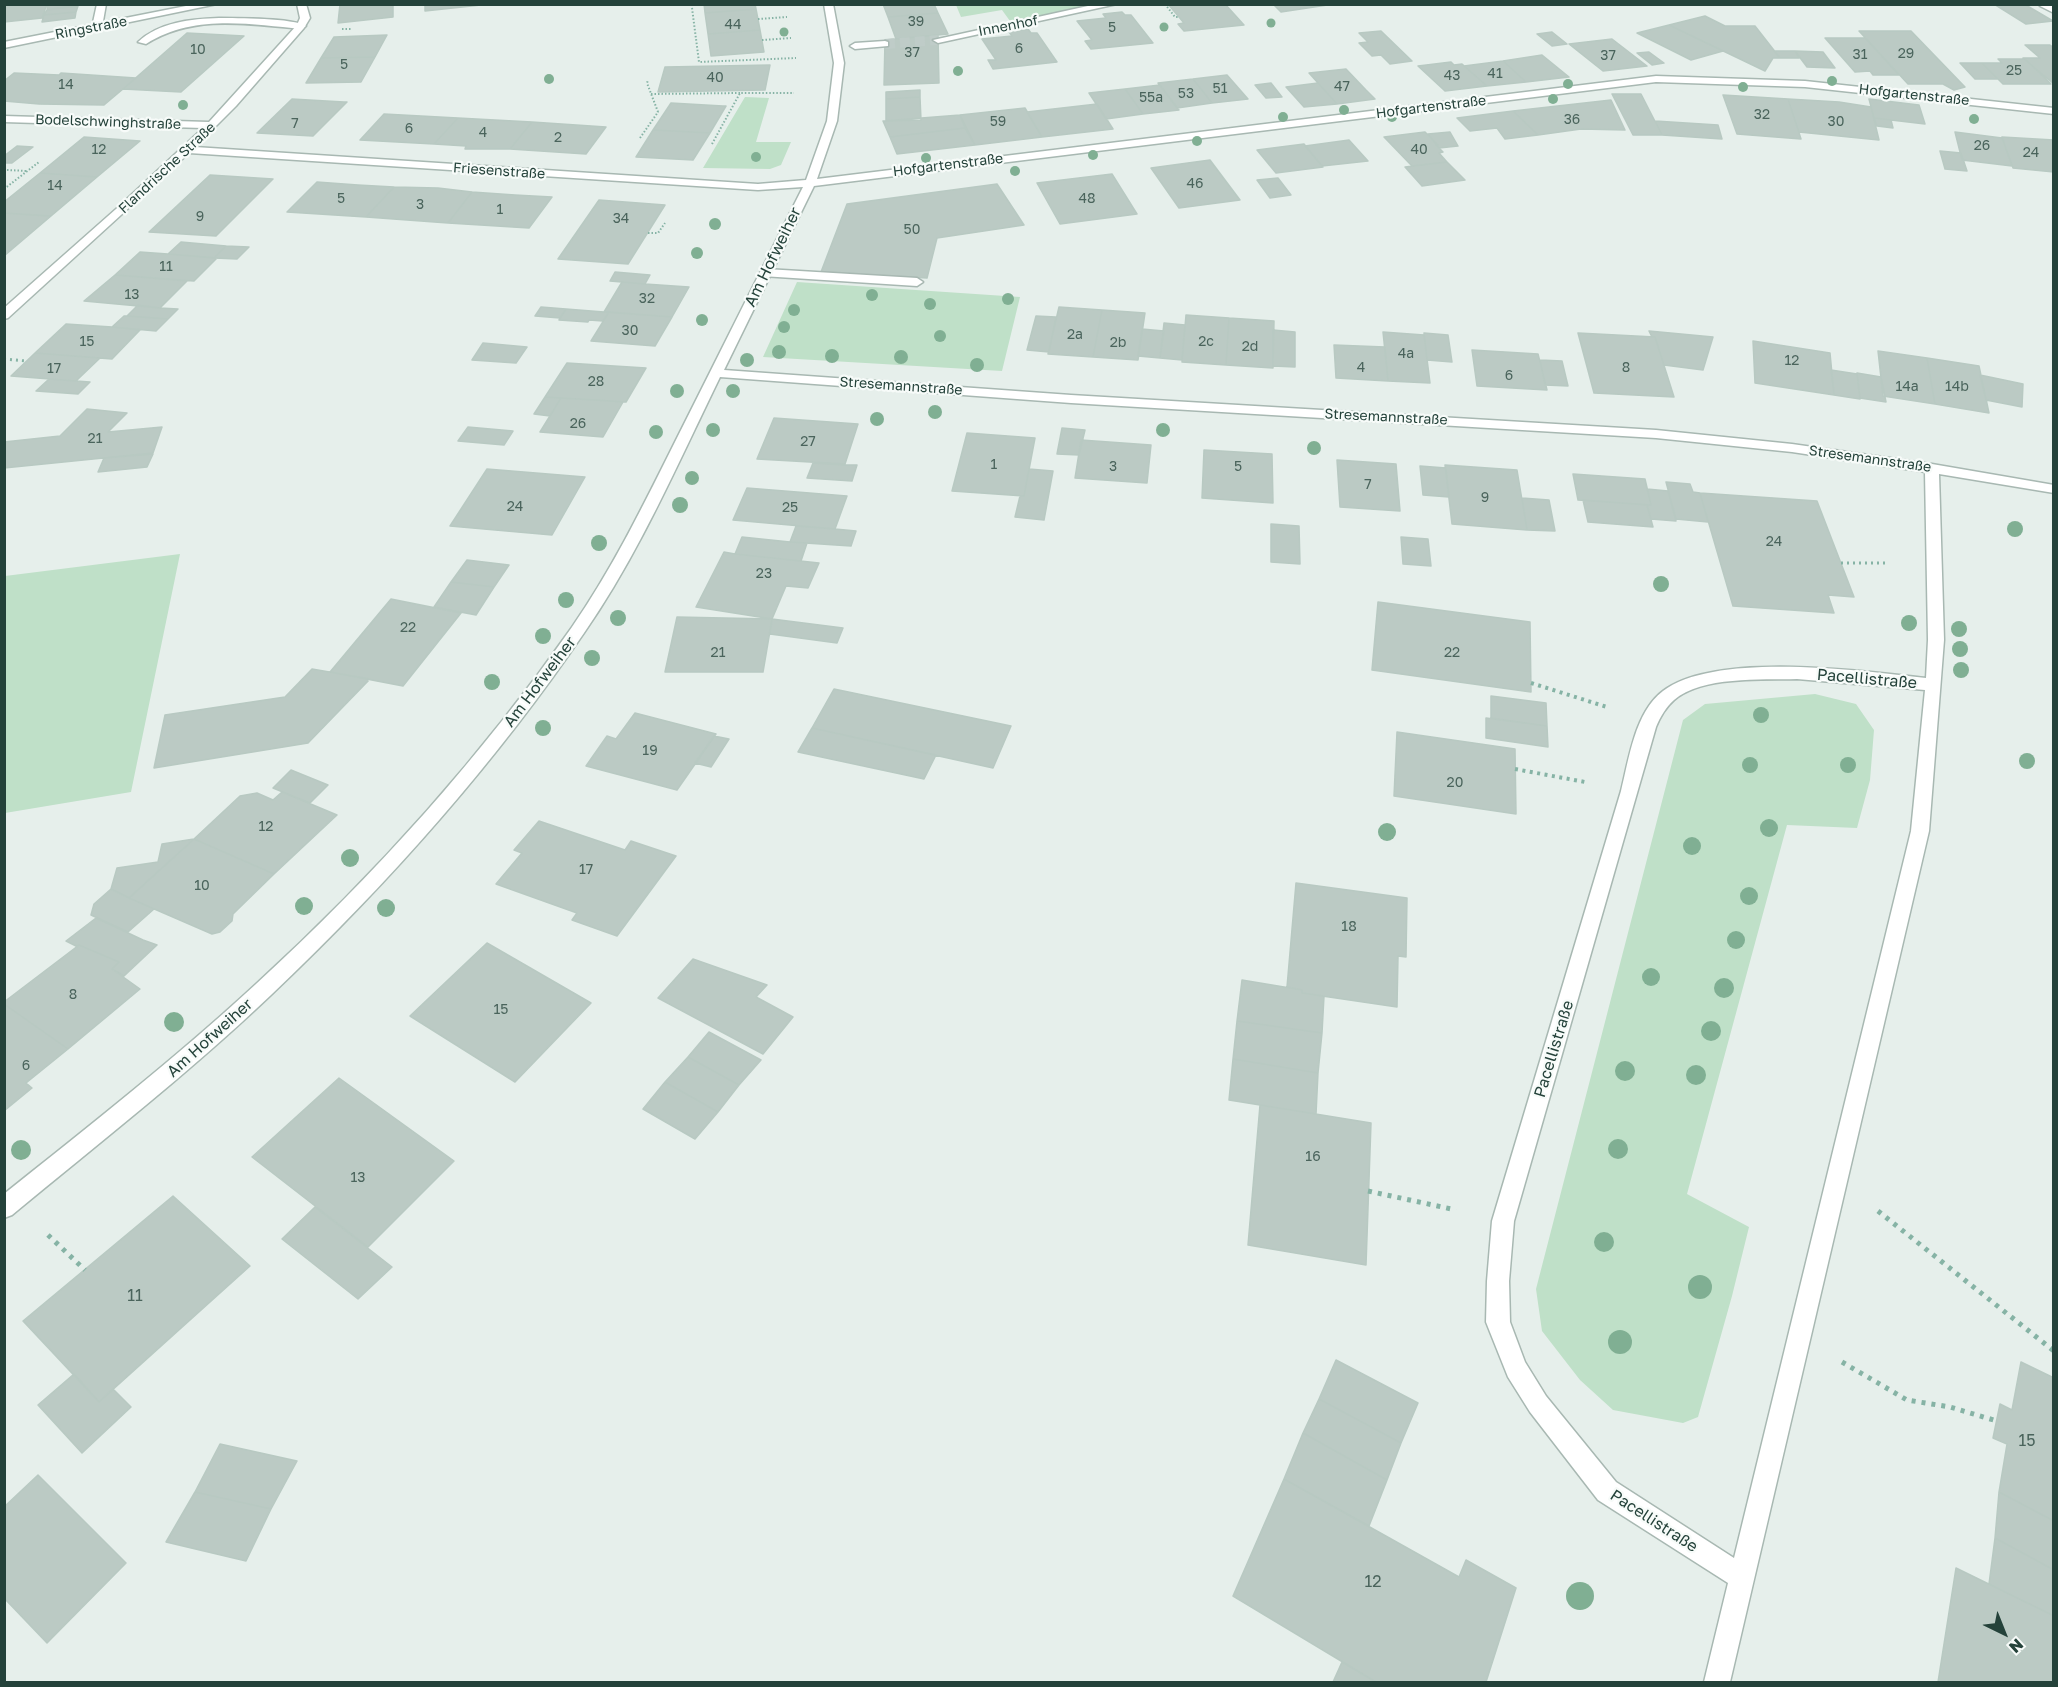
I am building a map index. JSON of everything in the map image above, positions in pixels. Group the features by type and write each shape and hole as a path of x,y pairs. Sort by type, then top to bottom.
{"street":[{"path":"97,27 102,4"},
{"name":"Ringstraße","path":"4,45 213,4"},
{"path":"142,42 152,34 163,30 202,22 234,21 302,26 305,18 301,4"},
{"name":"Am Hofweiher","path":"4,1209 160,1082 262,991 338,918 408,844 512,722 580,628 637,532 810,183 832,121 839,63 828,4"},
{"name":"Innenhof","path":"938,40 1113,4"},
{"path":"2043,4 2054,10"},
{"name":"Flandrische Straße","path":"4,315 189,150 269,66 302,26"},
{"path":"855,46 885,44"},
{"name":"Hofgartenstraße","path":"810,183 1656,79 1720,78 1783,82 2054,111"},
{"name":"Bodelschwinghstraße","path":"4,119 212,125"},
{"name":"Friesenstraße","path":"189,150 689,184 758,187 810,183"},
{"path":"766,273 917,282"},
{"name":"Stresemannstraße","path":"715,373 1071,399 1656,434 1792,448 1932,468 2054,489"},
{"name":"Pacellistraße","path":"1717,1683 1920,831 1936,640 1932,468"},
{"name":"Pacellistraße","path":"1741,1577 1607,1491 1538,1404 1516,1369 1498,1322 1498,1281 1503,1221 1630,791 1645,733 1670,695 1691,683 1720,677 1777,674 1852,676 1934,685"}],"path":[{"path":"1165,4 1175,17 1179,17"},
{"path":"692,8 699,62 800,58"},
{"path":"758,19 787,17"},
{"path":"762,40 791,38"},
{"path":"640,139 658,112 648,80"},
{"path":"711,146 740,93"},
{"path":"651,94 798,93"},
{"path":"718,119 726,119"},
{"path":"8,170 27,171"},
{"path":"648,232 658,234"},
{"path":"4,359 26,361"},
{"path":"1531,683 1651,721"},
{"path":"1515,769 1630,791"},
{"path":"1836,1178 2054,1351"},
{"path":"1368,1191 1402,1198"},
{"path":"1799,1338 1907,1400 1950,1407 1997,1421"}],"green space":[{"path":"956,5 1098,5 1010,21 1002,10 961,17"},
{"path":"745,97 769,98 756,142 791,142 781,165 770,169 703,168"},
{"path":"797,282 1020,297 1002,371 763,357"},
{"path":"180,554 131,792 5,813 5,576"},
{"path":"1815,694 1856,704 1874,730 1870,780 1857,828 1787,825 1687,1194 1749,1227 1698,1417 1683,1423 1613,1410 1580,1380 1542,1331 1536,1289 1683,720 1705,704"}],"building":[{"path":"4,4 47,4 42,18 4,22"},
{"path":"48,4 79,4 47,10"},
{"path":"340,4 393,4 393,17 338,23"},
{"path":"425,4 481,4 481,5 425,11"},
{"path":"704,4 755,4 756,9 705,13"},
{"path":"883,4 934,4 938,13 888,17"},
{"path":"1168,4 1225,4 1244,25 1184,31 1178,24 1184,23"},
{"path":"1273,4 1334,4 1281,12"},
{"path":"1994,4 2024,4 2053,21 2026,24"},
{"path":"78,6 76,12 44,15 47,10"},
{"path":"756,9 760,30 708,34 705,13"},
{"path":"76,12 75,18 42,22 44,15"},
{"path":"1122,12 1125,15 1131,15 1153,43 1091,49 1085,41 1092,40 1077,21 1106,18 1103,14"},
{"path":"938,13 948,34 896,39 888,17"},
{"path":"1705,16 1725,26 1755,26 1780,58 1773,58 1765,71 1669,25"},
{"path":"1669,25 1723,51 1691,60 1637,33"},
{"path":"1028,29 1031,33 1037,33 1057,62 993,69 988,60 996,60 982,39 1012,36 1009,32"},
{"path":"760,30 764,52 711,56 708,34"},
{"path":"1381,31 1412,61 1390,64 1381,55 1372,56 1359,43 1368,42 1359,33"},
{"path":"1859,31 1911,31 1965,87 1954,90 1943,84 1908,84"},
{"path":"1552,32 1567,44 1552,46 1537,34"},
{"path":"187,33 244,36 181,92 123,89"},
{"path":"387,35 375,57 321,58 334,37"},
{"path":"938,35 939,83 884,85 885,40"},
{"path":"1825,38 1865,38 1899,75 1873,75 1870,71 1855,72"},
{"path":"1612,39 1647,66 1603,71 1569,44"},
{"path":"2025,45 2050,45 2054,48 2054,84 2023,58 2040,58"},
{"path":"1774,51 1795,51 1799,58 1780,58"},
{"path":"1795,51 1823,52 1835,68 1807,67"},
{"path":"1649,52 1664,63 1652,65 1637,53"},
{"path":"1542,55 1569,77 1526,82 1503,61"},
{"path":"375,57 361,82 306,83 321,58"},
{"path":"1998,59 2025,59 2051,84 2003,84 1982,63 2002,63"},
{"path":"1503,61 1526,82 1487,86 1464,66"},
{"path":"1451,62 1454,65 1462,64 1487,86 1445,91 1418,66"},
{"path":"1960,63 1982,63 1998,79 1975,79"},
{"path":"770,65 765,90 658,92 665,67"},
{"path":"1346,69 1375,99 1337,104 1309,73"},
{"path":"14,73 59,75 61,73 136,78 104,105 39,104 4,101 4,81"},
{"path":"1227,75 1248,99 1212,103 1193,79"},
{"path":"1193,79 1212,103 1177,108 1158,83"},
{"path":"1271,83 1282,97 1266,98 1255,85"},
{"path":"1318,83 1337,104 1304,107 1286,87"},
{"path":"1160,85 1179,110 1143,114 1125,89"},
{"path":"1125,89 1143,114 1106,119 1089,93"},
{"path":"920,90 920,97 886,99 886,92"},
{"path":"1612,94 1641,94 1662,135 1633,135"},
{"path":"1723,95 1788,99 1801,139 1737,134"},
{"path":"920,97 921,120 886,121 886,99"},
{"path":"292,99 347,102 313,136 257,133"},
{"path":"1788,99 1839,102 1871,107 1879,140 1799,132"},
{"path":"1869,99 1919,105 1925,124 1874,118"},
{"path":"1611,100 1625,130 1581,129 1538,135 1513,111"},
{"path":"671,103 726,106 710,133 653,130"},
{"path":"1097,104 1113,129 1042,137 1027,112"},
{"path":"1025,108 1042,137 975,145 960,115"},
{"path":"1513,111 1538,135 1505,139 1497,128 1470,131 1457,118"},
{"path":"384,114 458,118 434,144 360,140"},
{"path":"960,115 965,128 890,137 883,121"},
{"path":"458,118 532,122 510,149 465,149 466,146 434,144"},
{"path":"1874,118 1891,120 1893,128 1877,126"},
{"path":"1655,121 1718,125 1722,139 1662,135"},
{"path":"532,122 606,127 586,154 510,149"},
{"path":"965,128 975,145 897,154 890,137"},
{"path":"653,130 710,133 693,160 636,157"},
{"path":"1425,132 1438,145 1436,145 1443,152 1439,153 1447,162 1412,166 1384,137"},
{"path":"1450,132 1458,146 1439,148 1428,134"},
{"path":"1955,132 2002,138 2012,166 1962,160"},
{"path":"84,137 140,141 97,177 40,173"},
{"path":"2002,137 2054,140 2054,172 2013,168"},
{"path":"1349,140 1368,161 1322,166 1305,146"},
{"path":"1304,144 1323,167 1276,173 1257,150"},
{"path":"17,146 33,147 12,163 4,163 4,156"},
{"path":"1940,151 1961,153 1967,171 1945,169"},
{"path":"1210,160 1240,200 1179,208 1151,168"},
{"path":"1447,162 1465,180 1422,186 1405,167"},
{"path":"40,173 97,177 51,216 4,213 4,202"},
{"path":"1112,174 1137,214 1060,224 1037,183"},
{"path":"210,175 273,179 216,236 149,232"},
{"path":"1278,178 1291,195 1270,198 1257,180"},
{"path":"317,182 394,187 366,217 287,212"},
{"path":"997,184 1024,225 937,238 927,278 821,272 847,204"},
{"path":"394,187 438,188 472,192 448,223 366,217"},
{"path":"472,192 552,197 529,228 448,223"},
{"path":"599,200 665,205 628,264 558,259"},
{"path":"4,213 48,216 51,216 4,256"},
{"path":"181,242 226,246 214,258 168,254"},
{"path":"226,246 249,247 237,259 214,258"},
{"path":"140,252 217,258 194,281 115,275"},
{"path":"615,272 650,275 645,284 610,281"},
{"path":"115,275 187,281 160,308 84,301"},
{"path":"622,282 689,287 672,317 604,312"},
{"path":"138,305 178,309 168,319 127,316"},
{"path":"541,307 566,309 560,318 535,316"},
{"path":"1059,307 1102,310 1093,357 1048,354"},
{"path":"566,309 609,312 603,321 559,320"},
{"path":"1102,310 1145,313 1138,360 1093,357"},
{"path":"609,312 672,317 655,346 591,341"},
{"path":"1186,315 1229,318 1226,365 1182,362"},
{"path":"124,316 168,319 156,331 112,327"},
{"path":"1036,316 1056,317 1049,352 1027,350"},
{"path":"1229,318 1274,321 1273,368 1226,365"},
{"path":"1164,323 1185,325 1182,360 1160,358"},
{"path":"66,324 140,330 112,359 35,353"},
{"path":"1142,329 1164,331 1160,358 1138,356"},
{"path":"1273,330 1295,332 1295,367 1273,366"},
{"path":"1649,331 1713,337 1703,370 1664,365 1655,337 1652,337"},
{"path":"1383,332 1424,335 1430,383 1388,381"},
{"path":"1424,333 1448,335 1452,362 1427,360"},
{"path":"1578,333 1655,337 1674,397 1594,393"},
{"path":"1753,341 1830,353 1834,395 1755,383"},
{"path":"483,343 527,347 516,363 472,360"},
{"path":"1334,345 1385,347 1388,381 1336,378"},
{"path":"1472,350 1538,354 1547,390 1477,386"},
{"path":"1878,351 1927,358 1935,404 1883,396"},
{"path":"35,353 100,358 76,381 11,376"},
{"path":"1927,358 1979,366 1989,413 1935,404"},
{"path":"1540,360 1562,361 1568,386 1545,385"},
{"path":"567,363 646,368 626,402 545,397"},
{"path":"1831,370 1857,374 1860,399 1834,395"},
{"path":"1857,373 1881,377 1886,402 1860,398"},
{"path":"1980,375 2023,384 2022,407 1986,400"},
{"path":"49,379 90,382 78,394 36,391"},
{"path":"545,397 561,398 550,416 534,414"},
{"path":"561,398 623,402 603,437 540,432"},
{"path":"87,409 127,413 108,432 162,427 153,453 4,468 4,442 60,436"},
{"path":"774,418 858,424 845,464 757,459"},
{"path":"468,427 513,431 504,445 458,441"},
{"path":"1062,428 1085,430 1079,455 1057,454"},
{"path":"967,433 1035,438 1024,496 952,491"},
{"path":"1081,440 1151,445 1147,483 1075,478"},
{"path":"1204,450 1272,454 1273,503 1202,498"},
{"path":"153,454 147,467 98,472 104,458"},
{"path":"1337,460 1396,464 1400,511 1340,507"},
{"path":"813,463 857,465 852,481 807,478"},
{"path":"1445,465 1517,470 1527,530 1452,524"},
{"path":"1420,466 1446,468 1449,497 1423,495"},
{"path":"487,469 585,477 552,535 450,526"},
{"path":"1029,469 1053,471 1044,520 1015,517 1020,496 1024,496"},
{"path":"1573,474 1645,479 1651,505 1578,500"},
{"path":"1666,482 1690,484 1693,492 1700,493 1708,522 1676,519"},
{"path":"747,488 847,496 835,529 733,520"},
{"path":"1647,489 1668,491 1676,521 1651,519 1647,505 1651,505"},
{"path":"1700,493 1817,501 1854,597 1828,595 1834,613 1733,606"},
{"path":"1522,498 1549,500 1555,531 1527,530"},
{"path":"1583,500 1647,505 1653,527 1588,522"},
{"path":"1271,524 1299,526 1300,564 1271,562"},
{"path":"796,526 856,531 851,546 790,542"},
{"path":"742,537 807,543 801,561 735,554"},
{"path":"1401,537 1428,539 1431,566 1403,564"},
{"path":"724,552 819,563 808,588 786,586 772,619 696,607"},
{"path":"467,560 509,565 494,587 451,582"},
{"path":"451,582 494,587 476,615 434,607"},
{"path":"391,599 461,613 403,686 330,672"},
{"path":"1378,602 1530,622 1531,692 1372,670"},
{"path":"677,617 772,619 763,672 665,672"},
{"path":"772,619 843,628 837,643 770,634"},
{"path":"312,669 370,679 308,743 154,768 165,715 285,697"},
{"path":"834,689 1011,726 993,768 812,728"},
{"path":"1491,696 1546,703 1547,726 1491,718"},
{"path":"635,713 716,734 677,790 586,766 607,736 616,739"},
{"path":"1486,718 1547,726 1548,747 1486,738"},
{"path":"812,728 936,755 924,779 798,752"},
{"path":"1397,732 1515,749 1516,814 1394,796"},
{"path":"714,736 729,739 711,767 695,763"},
{"path":"291,770 328,785 310,803 273,788"},
{"path":"282,792 337,815 274,874 194,839 240,796 257,793 273,800"},
{"path":"539,821 625,850 631,841 676,856 617,936 572,920 577,913 496,884 522,853 514,850"},
{"path":"194,839 274,874 233,914 232,921 220,932 212,934 129,898"},
{"path":"194,839 129,898 111,889 117,868 158,862 162,844"},
{"path":"1296,883 1407,898 1406,957 1398,956 1397,1007 1302,993 1302,990 1287,987"},
{"path":"111,889 154,909 128,932 91,915 94,904"},
{"path":"96,918 157,945 124,976 112,969 119,962 66,941"},
{"path":"487,943 591,1003 515,1082 410,1016"},
{"path":"79,945 119,962 112,969 140,989 68,1049 4,1002"},
{"path":"693,959 767,985 756,997 793,1017 763,1054 658,998"},
{"path":"1242,980 1324,996 1322,1033 1237,1021"},
{"path":"4,1004 68,1049 26,1083 32,1088 4,1111"},
{"path":"1237,1021 1322,1033 1318,1073 1233,1059"},
{"path":"709,1032 761,1060 739,1085 688,1057"},
{"path":"688,1057 739,1085 718,1112 665,1082"},
{"path":"1233,1059 1318,1073 1316,1114 1229,1100"},
{"path":"339,1078 454,1161 368,1247 252,1157"},
{"path":"665,1082 718,1112 695,1139 643,1109"},
{"path":"1260,1105 1371,1123 1366,1265 1248,1245"},
{"path":"173,1196 250,1266 99,1402 23,1321"},
{"path":"315,1207 392,1267 358,1299 282,1239"},
{"path":"1336,1360 1418,1403 1401,1443 1319,1399"},
{"path":"2021,1362 2054,1378 2054,1521 1999,1492 2007,1444 1993,1438 2000,1404 2012,1410"},
{"path":"74,1374 99,1402 113,1389 131,1407 82,1453 38,1405"},
{"path":"1319,1399 1401,1443 1387,1480 1303,1433"},
{"path":"1303,1433 1387,1480 1369,1526 1284,1479"},
{"path":"220,1444 297,1461 271,1509 195,1492"},
{"path":"38,1475 126,1563 47,1643 4,1598 4,1507"},
{"path":"1284,1479 1459,1577 1466,1560 1516,1588 1486,1682 1376,1682 1233,1596"},
{"path":"195,1492 271,1509 246,1561 166,1542"},
{"path":"1999,1492 2054,1521 2054,1570 1995,1538"},
{"path":"1995,1538 2054,1570 2054,1616 1989,1584"},
{"path":"1956,1568 2054,1616 2054,1682 1938,1682"},
{"path":"1342,1662 1376,1682 1333,1682"}],"tunnel":[{"path":"885,44 938,40"}]}
